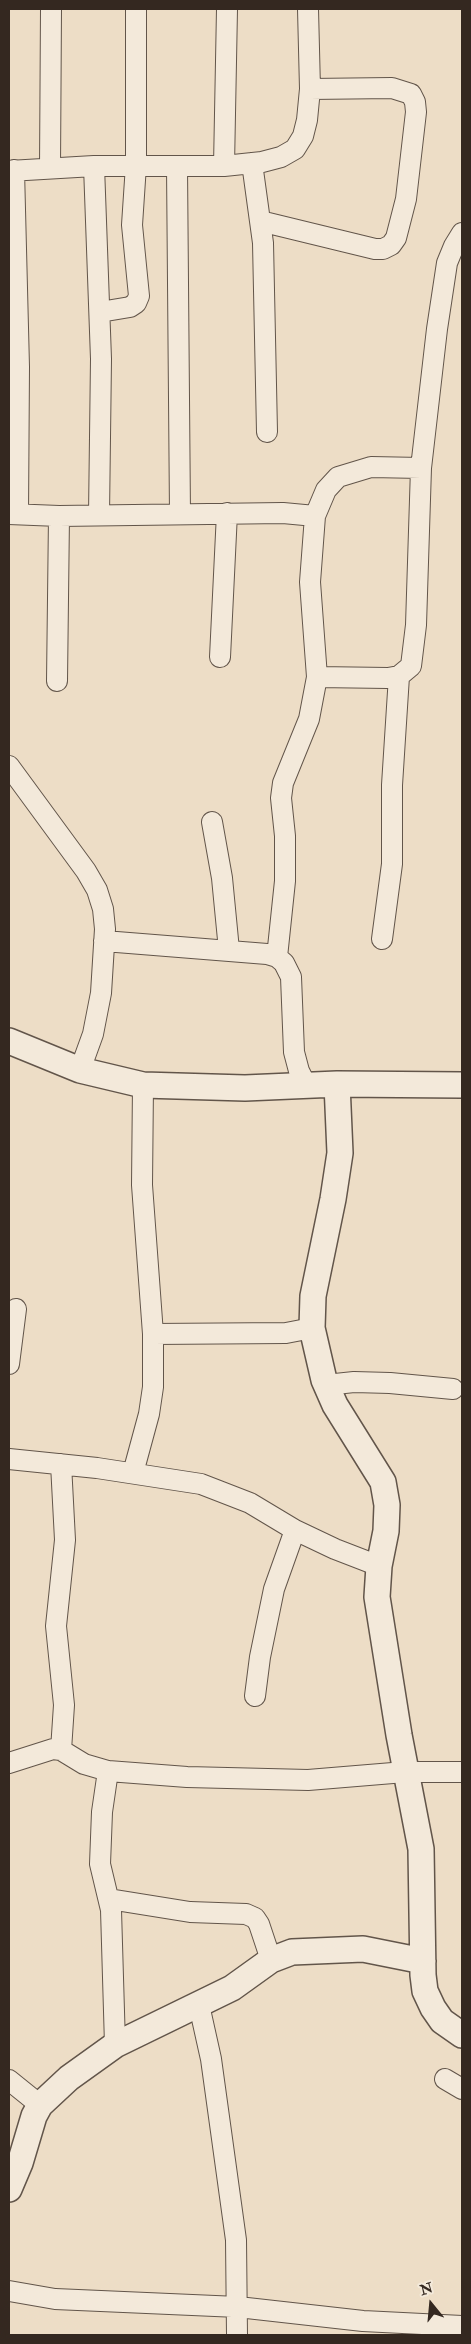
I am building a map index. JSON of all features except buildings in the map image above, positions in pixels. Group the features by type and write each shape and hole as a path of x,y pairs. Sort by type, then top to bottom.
{"street":[{"path":"50,167 51,9"},
{"path":"100,312 130,307 136,303 139,296 132,225 136,166 136,9"},
{"path":"224,166 227,9"},
{"path":"308,9 310,89 307,120 303,136 295,149 281,156 252,163 224,166 50,167 11,171 19,367 13,514 59,516 283,513 315,516"},
{"path":"260,221 375,249 383,249 391,245 396,238 406,200 414,130 416,107 411,94 392,88 310,89"},
{"path":"252,163 260,221 265,289 267,432"},
{"path":"94,166 100,312 99,515"},
{"path":"177,167 180,514"},
{"path":"317,677 399,676 411,666 414,657 421,468 442,286 447,263 462,233"},
{"path":"277,957 285,881 283,782 308,719 317,677 310,597 315,516 326,490 338,477 371,467 421,468"},
{"path":"220,657 227,514"},
{"path":"57,680 59,516"},
{"path":"382,939 392,864 392,785 399,676"},
{"path":"9,766 86,871 97,890 103,909 105,930 103,970 97,1015 93,1034 80,1070"},
{"path":"212,822 222,878 228,950"},
{"path":"104,941 228,950 267,954 277,957 284,963 290,977 294,1052 299,1071 307,1087"},
{"path":"9,1041 80,1070 143,1085 245,1088 307,1087 337,1084 462,1085"},
{"path":"337,1084 340,1153 333,1199 313,1296 312,1328 326,1385 335,1405 383,1482 387,1505 386,1531 377,1597 405,1772 421,1849 425,1991 442,2021 462,2035"},
{"path":"133,1473 153,1388 153,1334 142,1185 143,1085"},
{"path":"9,1364 16,1309"},
{"path":"153,1334 286,1333 312,1328"},
{"path":"326,1385 354,1382 390,1383 453,1389"},
{"path":"9,1459 187,1481 223,1491 250,1503 295,1530 335,1549 380,1566"},
{"path":"61,1464 65,1540 56,1626 64,1705 62,1750"},
{"path":"255,1696 260,1657 274,1590 295,1530"},
{"path":"9,1763 43,1751 62,1750 84,1764 108,1771 279,1780 334,1779 405,1772 462,1772"},
{"path":"108,1771 102,1812 100,1864 112,1917 115,2045"},
{"path":"109,1899 190,1912 246,1914 255,1918 260,1924 271,1960"},
{"path":"9,2188 20,2163 34,2116 40,2105 69,2078 115,2045 232,1988 271,1960 292,1952 356,1949 383,1952 423,1961"},
{"path":"198,2004 211,2059 236,2240 237,2335"},
{"path":"9,2080 40,2105"},
{"path":"9,2291 55,2299 80,2301 238,2307 363,2320 462,2326"}]}
